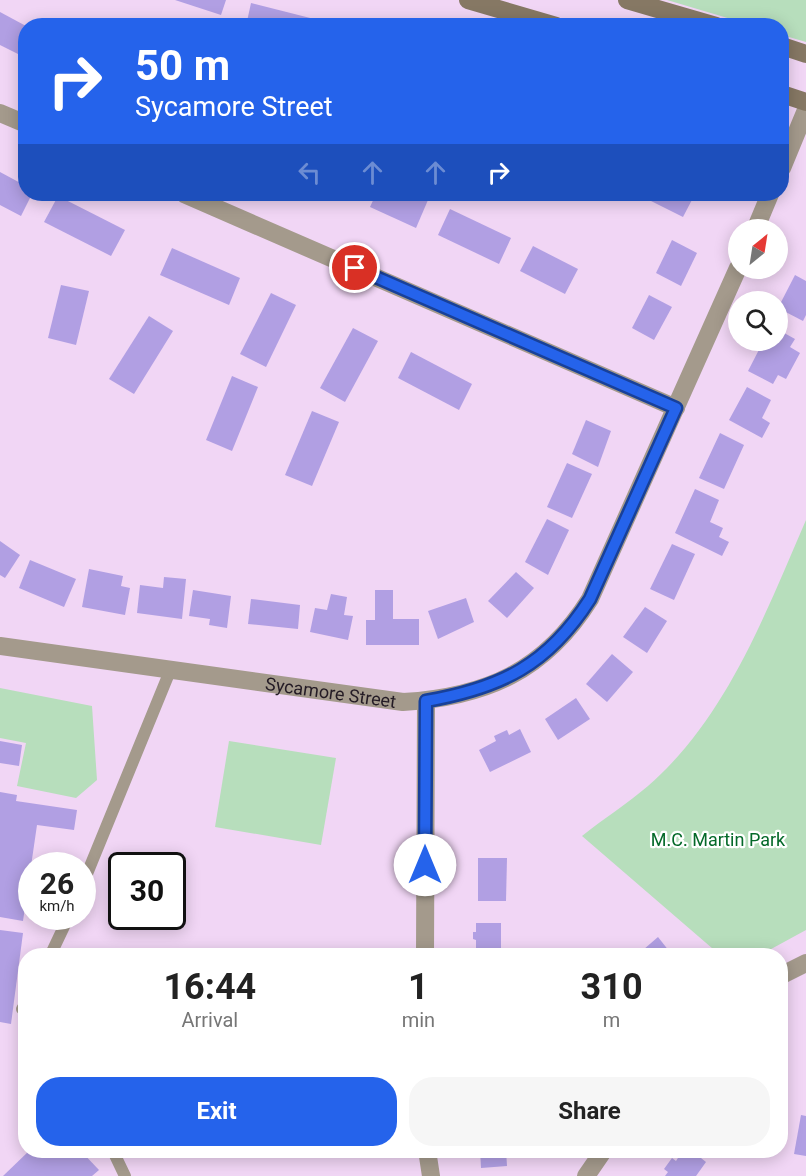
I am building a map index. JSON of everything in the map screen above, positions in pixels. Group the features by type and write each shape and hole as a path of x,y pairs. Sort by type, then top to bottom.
{"main road":[{"path":"468,0 529,18"},
{"path":"627,0 689,18"},
{"path":"789,48 806,54"},
{"path":"789,96 806,102"}],"street":[{"path":"789,151 806,110"},
{"path":"0,113 18,121"},
{"path":"200,201 676,408"},
{"path":"760,219 767,201"},
{"name":"Sycamore Street","path":"0,646 403,702 426,701 469,692 522,670 549,651 572,627 590,599 733,279"},
{"path":"425,948 426,701"},
{"path":"788,972 806,963"},
{"path":"429,1158 431,1176"},
{"path":"585,1176 598,1158"}],"lane":[{"path":"96,852 170,670"},
{"path":"54,948 62,930"},
{"path":"116,1158 125,1176"}],"green space":[{"path":"667,0 806,0 806,42 789,37 789,18 727,18"},
{"name":"M.C. Martin Park","path":"806,520 806,930 773,948 712,948 582,836 648,786 676,759 700,729 741,662"},
{"path":"0,688 92,706 97,780 76,798 17,786 26,743 0,738"},
{"path":"229,741 336,758 321,845 215,827"}],"building":[{"path":"175,0 226,0 221,15"},
{"path":"251,3 310,18 248,18"},
{"path":"0,12 18,22 18,54 0,45"},
{"path":"0,172 18,182 18,201 28,201 21,216 0,205"},
{"path":"55,201 68,201 125,230 111,256 44,222"},
{"path":"373,201 428,201 416,228 370,207"},
{"path":"651,201 691,201 683,217"},
{"path":"450,209 511,238 499,264 438,235"},
{"path":"672,240 697,253 681,286 656,273"},
{"path":"533,246 578,269 565,294 520,271"},
{"path":"172,248 240,278 229,305 160,275"},
{"path":"795,275 806,281 806,315 803,321 788,313 787,291"},
{"path":"61,285 89,291 76,345 48,338"},
{"path":"271,293 296,305 266,367 240,354"},
{"path":"649,295 672,307 654,340 632,328"},
{"path":"149,316 173,331 134,394 109,379"},
{"path":"353,328 378,341 345,402 320,388"},
{"path":"788,335 795,339 790,347 800,353 786,379 778,375 773,384 748,371 758,351 788,351"},
{"path":"411,352 472,384 459,410 398,378"},
{"path":"232,376 258,387 232,451 206,440"},
{"path":"747,387 771,400 762,418 770,423 762,438 729,420"},
{"path":"312,411 339,422 312,486 285,475"},
{"path":"586,420 611,431 598,467 572,454"},
{"path":"720,433 744,445 724,489 699,478"},
{"path":"567,463 592,474 572,518 547,507"},
{"path":"695,489 719,500 710,522 723,528 719,537 729,542 722,556 675,533"},
{"path":"547,519 569,530 548,575 525,562"},
{"path":"0,541 20,555 5,578 0,575"},
{"path":"672,544 695,554 674,600 650,589"},
{"path":"30,560 76,579 64,607 19,588"},
{"path":"89,569 123,576 121,586 130,588 125,615 82,607"},
{"path":"516,572 534,588 507,618 488,601"},
{"path":"164,577 186,579 182,619 137,613 140,585 163,588"},
{"path":"193,590 231,596 227,628 209,625 210,619 189,616"},
{"path":"375,590 393,590 393,619 419,619 419,645 366,645 366,620 375,620"},
{"path":"331,594 347,597 344,615 353,616 348,640 310,632 315,608 327,610"},
{"path":"466,598 474,622 438,639 428,611"},
{"path":"251,599 300,605 298,629 248,624"},
{"path":"645,607 667,621 647,653 623,637"},
{"path":"612,654 633,672 607,702 586,684"},
{"path":"576,698 590,719 558,740 545,719"},
{"path":"520,729 531,752 490,772 479,750 496,741 494,736 507,730 509,735"},
{"path":"0,741 22,745 19,766 0,763"},
{"path":"0,792 17,795 16,801 77,810 74,830 37,825 33,852 18,852 18,920 0,917"},
{"path":"478,858 507,858 506,901 478,901"},
{"path":"476,923 501,923 501,948 476,948 473,932 476,932"},
{"path":"0,930 23,933 21,948 18,948 18,971 11,1024 0,1022"},
{"path":"658,937 667,948 645,948"},
{"path":"801,1115 806,1116 806,1156 794,1154"},
{"path":"22,1158 88,1158 99,1170 92,1176 3,1176"},
{"path":"480,1158 506,1158 507,1166 481,1168"},
{"path":"672,1158 676,1161 678,1158 701,1158 706,1162 696,1176 665,1176 668,1172 664,1169"}],"route":[{"path":"355,268 676,408 590,599 572,627 549,651 522,670 491,685 458,695 426,701 425,865"}]}
